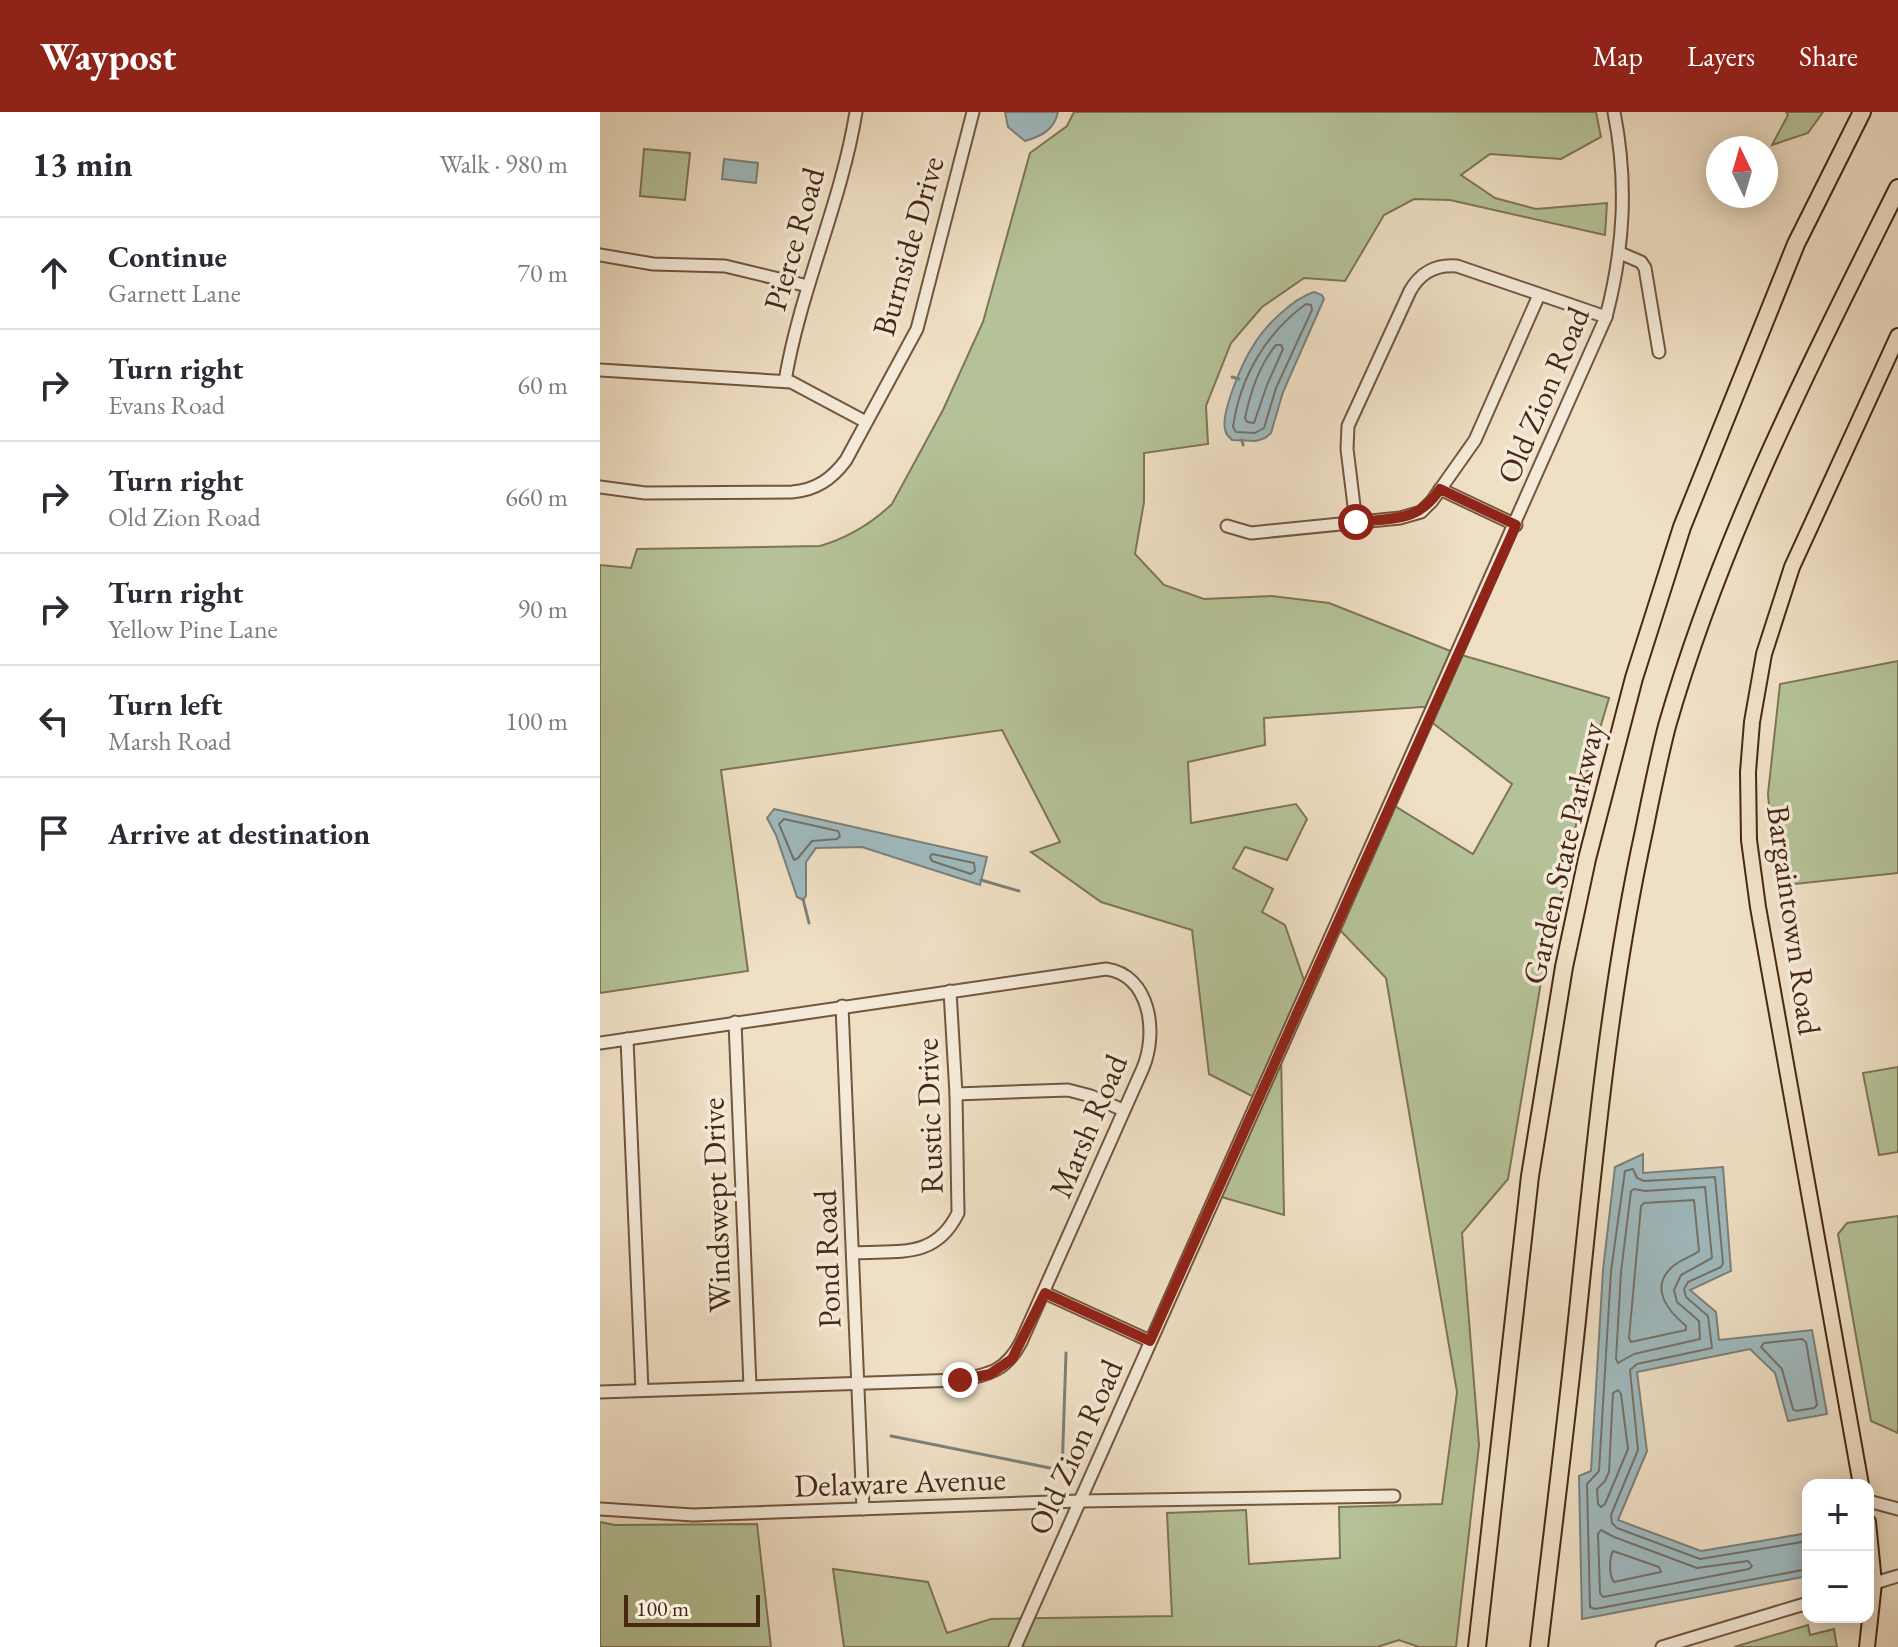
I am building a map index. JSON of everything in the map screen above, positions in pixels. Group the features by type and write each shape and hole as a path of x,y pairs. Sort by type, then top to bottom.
{"highway":[{"name":"Garden State Parkway","path":"1477,1647 1530,1176 1547,1062 1584,875 1623,718 1665,578 1728,410 1796,244 1862,112"},
{"path":"1539,1647 1615,987 1630,895 1666,731 1706,602 1737,524 1809,366 1898,188"}],"main road":[{"name":"Bargaintown Road","path":"1860,1479 1755,889 1748,823 1748,772 1760,677 1784,588 1898,336"},
{"path":"1867,1647 1869,1623"}],"street":[{"name":"Pierce Road","path":"785,381 795,329 856,112"},
{"name":"Burnside Drive","path":"600,487 645,493 806,490 822,484 837,471 917,329 973,112"},
{"name":"Old Zion Road","path":"1015,1647 1606,317 1620,253 1624,184 1614,112"},
{"path":"1620,253 1641,262 1645,268 1659,352"},
{"path":"600,255 653,264 725,266 808,286"},
{"path":"1356,522 1347,449 1348,426 1417,280 1435,268 1453,265 1606,317"},
{"path":"1227,526 1251,533 1416,514 1429,504 1481,430 1539,295"},
{"path":"600,370 785,381 866,422"},
{"path":"1440,489 1516,525"},
{"name":"Marsh Road","path":"600,1043 1094,969 1117,971 1128,976 1142,992 1150,1042 1147,1058 1045,1293 1012,1359 990,1374 960,1380 600,1392"},
{"name":"Rustic Drive","path":"853,1253 928,1246 950,1229 958,1213 950,991"},
{"name":"Pond Road","path":"842,1006 863,1509"},
{"name":"Windswept Drive","path":"735,1022 750,1386"},
{"path":"627,1039 642,1390"},
{"path":"956,1094 1068,1090 1123,1110"},
{"path":"1045,1293 1150,1341"},
{"name":"Delaware Avenue","path":"600,1509 671,1515 1080,1501 1394,1496"},
{"path":"1874,1503 1898,1509"},
{"path":"1874,1583 1898,1576"},
{"path":"1662,1647 1802,1605"}],"green space":[{"path":"1074,112 1596,112 1601,137 1561,159 1490,154 1461,175 1495,198 1536,209 1607,203 1605,235 1450,200 1414,199 1384,215 1345,281 1304,278 1262,307 1231,343 1206,406 1208,444 1144,453 1144,502 1135,554 1164,585 1204,599 1272,596 1329,603 1458,654 1609,698 1586,776 1565,879 1547,946 1508,1179 1462,1233 1479,1445 1456,1647 1419,1647 1399,1640 1377,1647 844,1647 833,1569 928,1582 947,1633 991,1619 1172,1616 1167,1513 1246,1510 1249,1564 1340,1558 1339,1507 1442,1504 1457,1392 1386,978 1338,928 1393,805 1473,854 1512,784 1430,721 1436,706 1264,718 1265,745 1188,762 1191,823 1296,804 1307,819 1287,860 1245,847 1233,868 1273,889 1262,912 1285,925 1308,992 1281,1053 1284,1215 1218,1196 1260,1100 1209,1074 1192,930 1101,902 1031,852 1060,842 1002,730 721,770 748,971 600,993 600,565 631,568 637,549 820,546 858,530 892,504 943,410 983,322 1030,153 1067,126"},
{"path":"1786,112 1823,112 1808,133 1778,143 1777,136 1788,115"},
{"path":"644,149 690,153 685,200 640,196"},
{"path":"1898,661 1898,873 1776,886 1768,794 1780,684"},
{"path":"1898,1067 1898,1152 1879,1155 1863,1073"},
{"path":"1898,1216 1898,1433 1871,1421 1838,1234 1847,1223"},
{"path":"600,1522 615,1525 757,1524 771,1647 600,1647"},
{"path":"1808,1625 1810,1635 1834,1629 1837,1647 1734,1647"}],"water":[{"path":"1005,112 1058,112 1054,123 1046,131 1025,141 1008,127"},
{"path":"724,159 758,163 756,183 722,179"},
{"path":"1314,292 1324,299 1283,392 1271,433 1256,441 1232,440 1225,429 1226,411 1249,353 1264,330 1280,314"},
{"path":"774,809 987,857 980,885 862,847 816,848 806,862 806,896 803,900 797,897 767,818"},
{"path":"1643,1154 1643,1173 1723,1167 1731,1271 1690,1290 1716,1312 1719,1340 1812,1330 1827,1414 1788,1421 1775,1373 1750,1349 1637,1372 1647,1451 1618,1520 1701,1551 1802,1534 1802,1577 1582,1619 1579,1476 1591,1471 1603,1270 1615,1167"}],"waterway":[{"path":"1232,377 1239,379"},
{"path":"1242,440 1243,445"},
{"path":"981,880 1019,891"},
{"path":"803,899 809,923"},
{"path":"1062,1473 1066,1353"},
{"path":"891,1436 1060,1470"}],"route":[{"path":"960,1380 990,1374 1012,1359 1045,1293 1150,1341 1516,525 1440,489 1432,501 1416,514 1356,522"}]}
